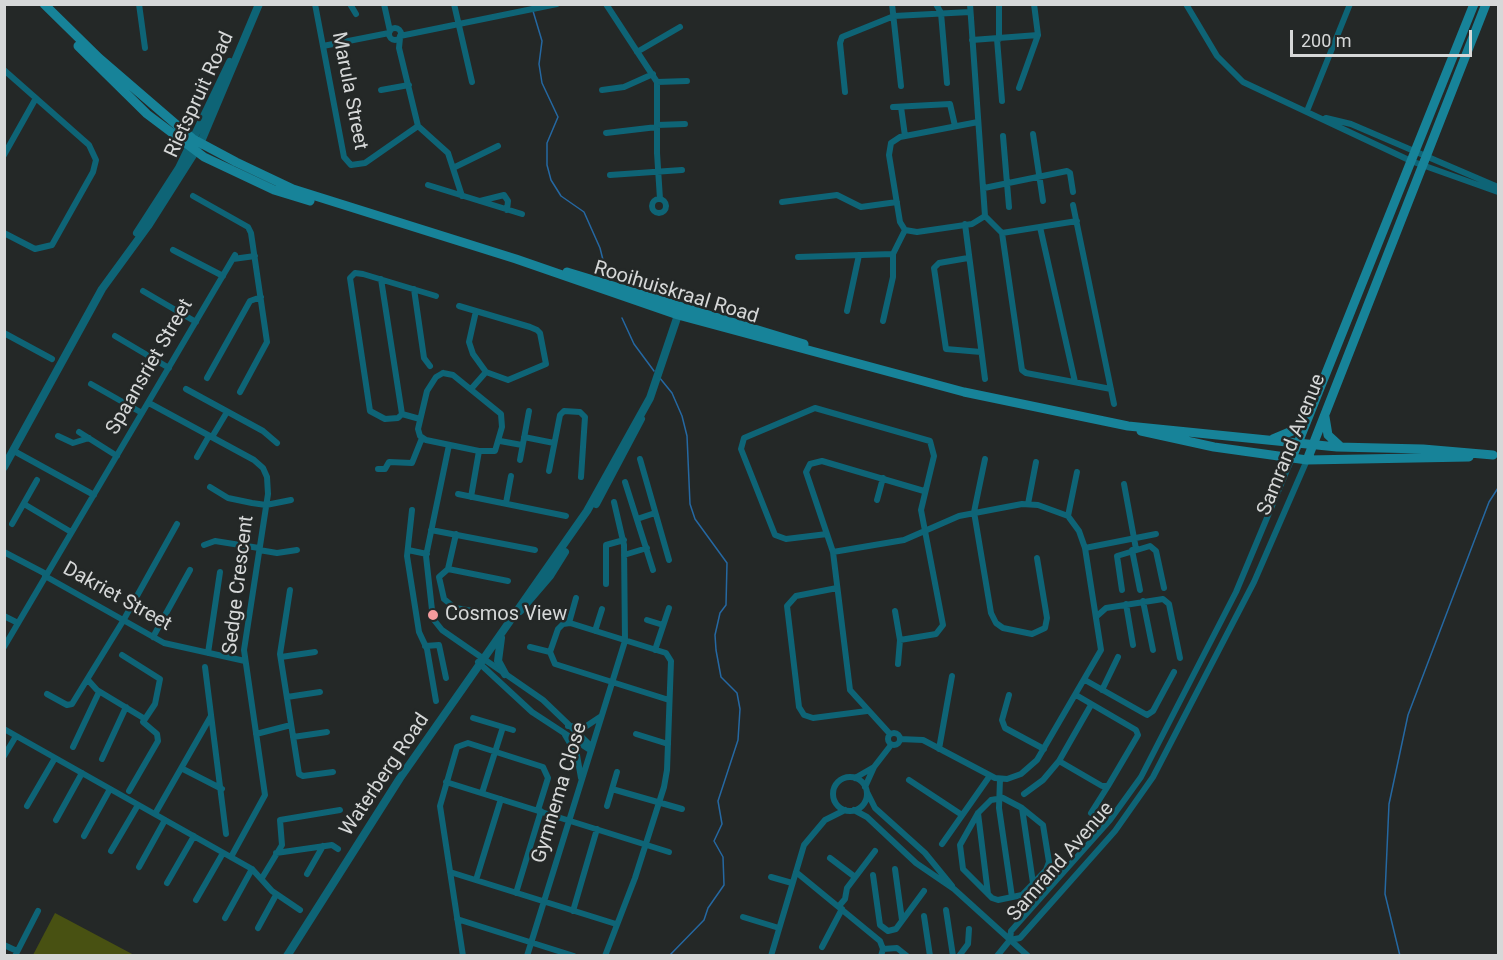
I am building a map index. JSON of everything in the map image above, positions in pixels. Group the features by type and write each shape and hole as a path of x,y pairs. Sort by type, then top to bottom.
{"main road":[{"name":"Rooihuiskraal Road","path":"39,4 128,97 195,145 293,189 516,259 538,263 679,310 964,392 1128,426 1195,444 1307,460 1351,461 1495,455"},
{"name":"Rooihuiskraal Road","path":"44,4 106,65 195,145"},
{"name":"Samrand Avenue","path":"1292,458 1474,4"},
{"name":"Samrand Avenue","path":"1307,460 1486,4"},
{"path":"1271,440 1292,431 1309,411"},
{"path":"1325,413 1328,435 1341,447"},
{"name":"Rooihuiskraal Road","path":"1128,426 1312,445 1423,449 1495,455"}],"street":[{"path":"139,4 146,48"},
{"name":"Rietspruit Road","path":"195,145 254,4"},
{"name":"Rietspruit Road","path":"4,467 97,298 125,255 148,226 195,145 259,4"},
{"name":"Marula Street","path":"315,4 344,158 348,163 362,165 418,126"},
{"path":"350,4 356,14"},
{"path":"384,4 399,48 418,126 446,150 462,196"},
{"path":"389,4 395,35"},
{"path":"454,4 472,82"},
{"path":"606,4 657,82 657,170 660,199"},
{"path":"892,4 901,86"},
{"path":"936,4 941,12 947,83"},
{"path":"970,4 985,216 1002,233 1022,370 1111,389"},
{"path":"999,4 998,39 1002,101"},
{"path":"1019,88 1038,35 1034,4"},
{"path":"1186,4 1206,40 1236,78 1307,111 1498,192"},
{"path":"1307,111 1350,4"},
{"path":"323,46 526,13 554,5"},
{"path":"845,92 840,39 894,16 970,12"},
{"path":"637,52 680,27"},
{"path":"972,40 1038,35"},
{"path":"4,70 89,145 96,156 93,172 57,239 45,249 33,248 4,233"},
{"path":"602,90 624,87 653,74"},
{"path":"657,82 687,81"},
{"path":"381,90 409,85"},
{"path":"4,155 36,98"},
{"path":"893,107 950,104 955,126"},
{"path":"901,106 906,136"},
{"path":"1322,117 1351,124 1413,156 1498,187"},
{"path":"883,321 893,277 893,254 904,230 889,151 893,140 978,122"},
{"path":"606,134 685,124"},
{"path":"1034,134 1043,201"},
{"path":"1003,136 1009,207"},
{"path":"453,168 498,146"},
{"path":"610,175 682,170"},
{"path":"984,188 1068,171 1073,192"},
{"path":"428,185 522,214"},
{"path":"480,201 504,195 508,201 507,210"},
{"path":"782,202 837,195 861,207 897,202"},
{"path":"193,196 250,230 267,344 240,392"},
{"path":"1073,205 1114,404"},
{"path":"904,230 917,232 965,225 978,222 985,216"},
{"path":"1002,233 1077,221"},
{"path":"965,225 985,379"},
{"path":"1040,227 1075,382"},
{"path":"174,250 223,276"},
{"path":"798,257 893,254"},
{"path":"847,311 860,255"},
{"name":"Spaansriet Street","path":"94,495 234,257 255,256"},
{"path":"968,258 939,263 934,268 946,350 981,352"},
{"path":"402,414 398,418 382,418 371,412 369,407 349,280 351,275 357,273 436,296"},
{"path":"381,279 402,414"},
{"path":"414,289 424,358 430,366"},
{"path":"143,291 196,322"},
{"path":"207,378 250,302 261,297"},
{"path":"459,306 476,311 537,330 540,333 547,360 544,366 508,380 486,372 473,354 469,342 476,311"},
{"name":"Waterberg Road","path":"287,956 387,797 581,520 656,385 679,310"},
{"path":"4,333 52,359"},
{"path":"115,336 169,368"},
{"path":"471,390 486,372"},
{"path":"448,373 471,390 502,416 500,441 495,451 479,451 422,438 418,431 427,391 438,375 448,373"},
{"path":"91,384 142,414"},
{"path":"186,389 264,431 277,443"},
{"name":"Sedge Crescent","path":"148,403 261,466 268,484 244,641 244,661 265,798 231,857"},
{"path":"827,534 786,539 775,535 741,449 742,441 747,435 815,408 925,438 933,445 934,456 921,510 943,625 936,634 900,640"},
{"path":"520,460 529,411"},
{"path":"549,471 561,413 568,411 585,414 581,477"},
{"path":"197,457 227,412"},
{"path":"402,414 420,419"},
{"path":"79,432 117,456"},
{"path":"58,436 73,443 89,438"},
{"path":"524,437 554,443"},
{"path":"378,469 386,469 389,462 412,463 422,438"},
{"path":"500,441 522,445"},
{"path":"432,609 427,554 449,445"},
{"path":"4,647 94,495 14,451"},
{"path":"471,497 479,451"},
{"name":"Samrand Avenue","path":"1292,458 1241,582 1147,767 1110,820 1011,931 1010,940 1020,938 1115,831 1153,777 1254,582 1307,460"},
{"path":"640,459 669,560"},
{"path":"985,459 974,512 991,613 996,623 1003,628 1032,634 1045,628 1047,618 1037,558"},
{"path":"900,739 895,733 890,734 867,711 849,687 833,552 806,477 809,465 822,461 924,491"},
{"path":"1028,504 1036,462"},
{"path":"1068,516 1077,472"},
{"path":"506,503 511,476"},
{"path":"877,500 883,478"},
{"path":"12,524 37,480"},
{"path":"625,482 653,570"},
{"path":"1124,484 1134,538 1140,590"},
{"path":"210,487 228,498 266,505 291,500"},
{"path":"458,494 566,516"},
{"name":"Gymnema Close","path":"527,956 625,641 624,540 614,501"},
{"path":"24,504 71,532"},
{"path":"833,552 904,540 925,532 939,523 974,512 1028,504 1068,516 1077,525 1085,548 1101,650 1044,749 1028,770 1014,777 1000,779 988,777 920,739 900,739"},
{"path":"412,510 408,550 419,632 425,646 436,701"},
{"path":"637,519 655,513"},
{"path":"46,694 70,705 88,680 123,621 177,524"},
{"path":"431,530 535,550"},
{"path":"456,534 448,569 439,577 442,595 447,603 455,608 496,615"},
{"path":"1085,548 1156,534"},
{"path":"606,585 606,545 624,540"},
{"path":"204,545 215,541 277,553 297,550"},
{"path":"1122,590 1118,556 1134,549 1150,546 1155,549 1164,588"},
{"path":"624,555 647,548"},
{"path":"408,550 427,554"},
{"name":"Dakriet Street","path":"4,552 171,646 244,661"},
{"path":"448,569 508,581"},
{"path":"153,637 190,570"},
{"path":"208,653 220,572"},
{"path":"837,588 796,596 787,606 799,707 804,715 813,718 867,711"},
{"path":"290,590 281,657 300,776 333,772"},
{"path":"569,623 576,598"},
{"path":"1097,616 1106,608 1161,598 1169,604 1180,658"},
{"path":"1143,601 1153,650"},
{"path":"1125,604 1133,645"},
{"path":"655,650 669,608"},
{"path":"594,631 602,609"},
{"path":"895,611 900,640 898,663"},
{"path":"4,616 18,623"},
{"path":"434,620 442,630 472,652 521,701 565,728 591,749"},
{"path":"647,620 663,625"},
{"path":"605,956 646,844 666,779 668,744 670,659 666,653 569,623 558,628 550,652 552,661 558,665 669,700"},
{"path":"501,636 498,661 505,674"},
{"path":"425,646 439,645 446,678"},
{"path":"530,647 550,652"},
{"path":"281,657 315,652"},
{"path":"122,655 159,677 154,704 144,725 157,734 158,739 129,790"},
{"path":"1102,690 1118,657"},
{"path":"481,661 543,700 565,728 576,755 582,781"},
{"path":"204,667 222,789 226,834"},
{"path":"1085,680 1148,715 1153,711 1174,672"},
{"path":"939,749 952,676"},
{"path":"88,680 99,692 145,719"},
{"path":"521,701 528,690"},
{"path":"73,747 99,692"},
{"path":"287,697 320,692"},
{"path":"1009,695 1002,720 1005,728 1044,749"},
{"path":"1076,695 1137,732 1137,737 1091,813"},
{"path":"1024,794 1043,780 1059,761 1091,705"},
{"path":"102,759 126,707"},
{"path":"565,728 585,727 602,715"},
{"path":"155,814 183,769 211,716"},
{"path":"473,718 513,730"},
{"path":"256,734 291,725"},
{"path":"482,793 503,727"},
{"path":"4,729 252,869 276,895 300,910"},
{"path":"293,737 327,732"},
{"path":"636,734 668,744"},
{"path":"890,734 888,740 891,745"},
{"path":"4,756 16,735"},
{"path":"854,810 865,801 866,789 874,767 891,745 898,744 900,739"},
{"path":"463,956 440,806 458,746 468,743 546,770 548,780 516,893"},
{"path":"27,806 55,758"},
{"path":"1059,761 1102,786 1108,786"},
{"path":"771,956 804,845 825,820 835,801 834,790 840,781 855,778 874,767"},
{"path":"183,769 222,789"},
{"path":"606,806 617,772"},
{"path":"56,820 82,773"},
{"path":"942,844 988,777"},
{"path":"855,778 866,789 875,808 925,853 954,889"},
{"path":"1000,779 999,797 1012,897"},
{"path":"909,780 962,815"},
{"path":"446,782 669,852"},
{"path":"84,836 110,789"},
{"path":"612,789 682,809"},
{"path":"999,797 1022,808 1039,821 1046,832 1049,862 1046,870 1022,895 998,900 988,895 962,866 960,841 978,813 989,801 999,797"},
{"path":"476,880 501,799"},
{"path":"835,801 844,810"},
{"path":"111,851 138,805"},
{"path":"1022,808 1033,884"},
{"path":"262,878 282,845 279,824 282,819 340,810"},
{"path":"825,820 844,810 854,810 867,817 916,863 954,889 1028,956"},
{"path":"978,813 988,895"},
{"path":"139,867 165,820"},
{"path":"573,910 597,829"},
{"path":"167,883 194,836"},
{"path":"276,853 332,845 338,849"},
{"path":"307,874 323,846"},
{"path":"822,947 855,877 875,851"},
{"path":"196,900 223,853"},
{"path":"916,863 925,853"},
{"path":"830,858 855,877"},
{"path":"225,918 252,869"},
{"path":"895,869 902,920"},
{"path":"450,872 616,924"},
{"path":"796,872 872,934 881,943 882,952 897,948 907,956"},
{"path":"872,934 880,925 873,875"},
{"path":"771,877 792,883"},
{"path":"880,925 892,931 924,891"},
{"path":"258,928 276,895"},
{"path":"946,910 953,956"},
{"path":"4,945 16,953 38,911"},
{"path":"924,916 930,956"},
{"path":"743,917 779,928"},
{"path":"458,919 574,956"},
{"path":"959,956 968,944 969,929"},
{"path":"998,956 1010,940"}],"green space":[{"path":"55,913 134,955 33,955"}],"waterway":[{"path":"533,11 542,41 539,64 542,83 558,117 547,143 547,165 551,180 561,196 584,212 600,248 606,272"},
{"path":"622,318 634,344 654,371"},
{"path":"659,377 672,393 682,416 687,436 690,504 695,519 727,563 726,605 720,613 715,635 716,650 721,677 737,693 740,709 738,740 718,801 722,824 714,841 723,857 724,885 708,908 704,920 669,956"},
{"path":"1400,956 1385,894 1389,804 1408,715 1489,502 1498,488"}],"place":[{"name":"Cosmos View","path":"433,615"}]}
